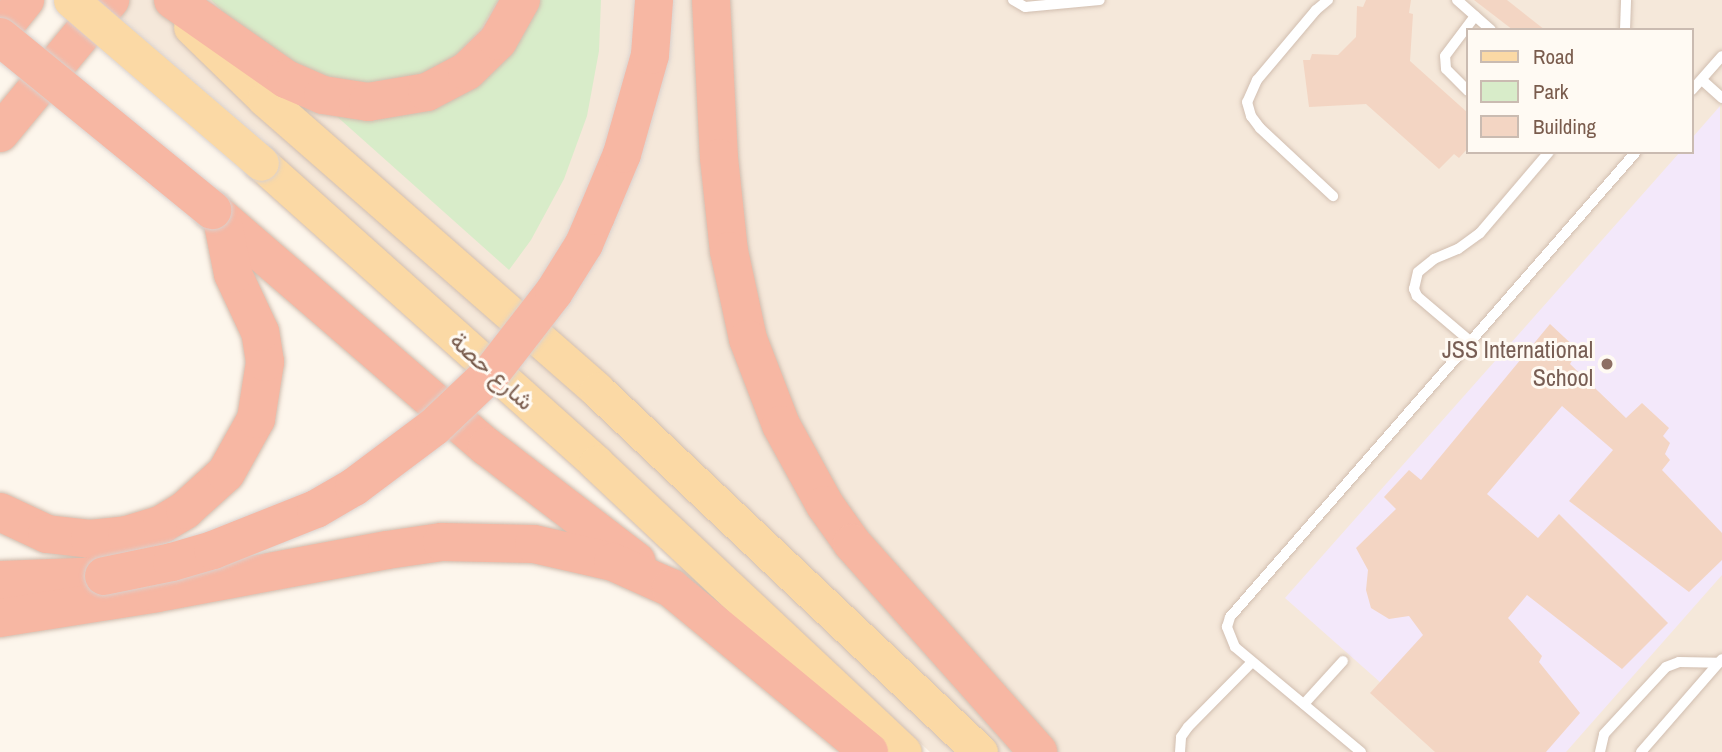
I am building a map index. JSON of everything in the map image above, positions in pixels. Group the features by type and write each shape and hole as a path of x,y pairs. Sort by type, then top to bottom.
{"highway":[{"path":"0,31 25,0"},
{"path":"0,132 110,0"},
{"path":"173,0 286,79 323,95 368,102 405,98 447,82 484,56 510,22 521,0"},
{"path":"0,580 104,576 172,562 224,546 316,509 354,487 434,427 512,350 584,244 610,185 632,119 650,55 654,0"},
{"path":"711,0 719,158 729,251 748,339 781,425 825,505 878,577 1038,752"},
{"path":"0,37 217,214 487,447 671,589 869,752"},
{"path":"0,512 47,534 90,539 127,536 162,524 186,510 226,473 256,419 265,362 260,332 233,274 217,214"},
{"path":"0,618 442,542 534,544 576,552 613,562 671,589"}],"main road":[{"name":"شارع حصة","path":"71,0 261,163 596,463 904,752"},
{"path":"163,0 265,99 597,390 980,752"}],"lane":[{"path":"1013,0 1025,7 1100,0"},
{"path":"1328,0 1316,10 1257,80 1247,102 1248,109 1260,128 1333,197"},
{"path":"1457,0 1489,28"},
{"path":"1625,28 1626,0"},
{"path":"1466,89 1447,69 1445,56 1475,16"},
{"path":"1694,88 1722,56"},
{"path":"1702,80 1722,98"},
{"path":"1470,341 1417,296 1414,289 1418,272 1434,259 1458,250 1480,233 1547,154"},
{"path":"1361,752 1252,662 1229,638 1227,627 1230,617 1634,154"},
{"path":"1304,704 1343,661"},
{"path":"1600,752 1604,734 1666,667 1679,662 1720,661"},
{"path":"1641,752 1720,661"},
{"path":"1180,752 1181,737 1188,727 1252,662"}],"shaded area":[{"path":"90,0 1722,0 1722,752 930,752 600,444"},
{"name":"JSS International School","path":"1720,106 1722,575 1566,752 1459,752 1285,598 1678,154 1694,154 1694,136"}],"green space":[{"path":"211,0 498,0 481,29 454,57 419,76 381,85 321,79 246,34"},
{"path":"537,0 601,0 599,51 587,116 564,179 531,240 509,270 333,113 379,118"}],"building":[{"path":"1366,0 1411,0 1409,13 1413,14 1410,61 1466,111 1466,150 1459,158 1454,154 1439,169 1366,104 1309,107 1303,60 1310,60 1312,54 1338,55 1356,37 1357,6 1363,7"},
{"path":"1474,0 1507,0 1542,28 1510,28"},
{"path":"1550,324 1578,350 1570,364 1626,418 1642,403 1669,428 1663,436 1670,443 1665,454 1670,460 1662,470 1722,533 1722,560 1689,592 1569,501 1613,450 1562,406 1487,494 1538,538 1559,514 1668,623 1622,669 1527,595 1508,618 1542,656 1539,662 1580,713 1546,752 1435,752 1370,693 1423,635 1409,616 1389,619 1371,608 1366,590 1368,570 1356,548 1396,509 1384,497 1409,470 1421,480"}],"place":[{"name":"JSS International School","path":"1607,364"}]}
